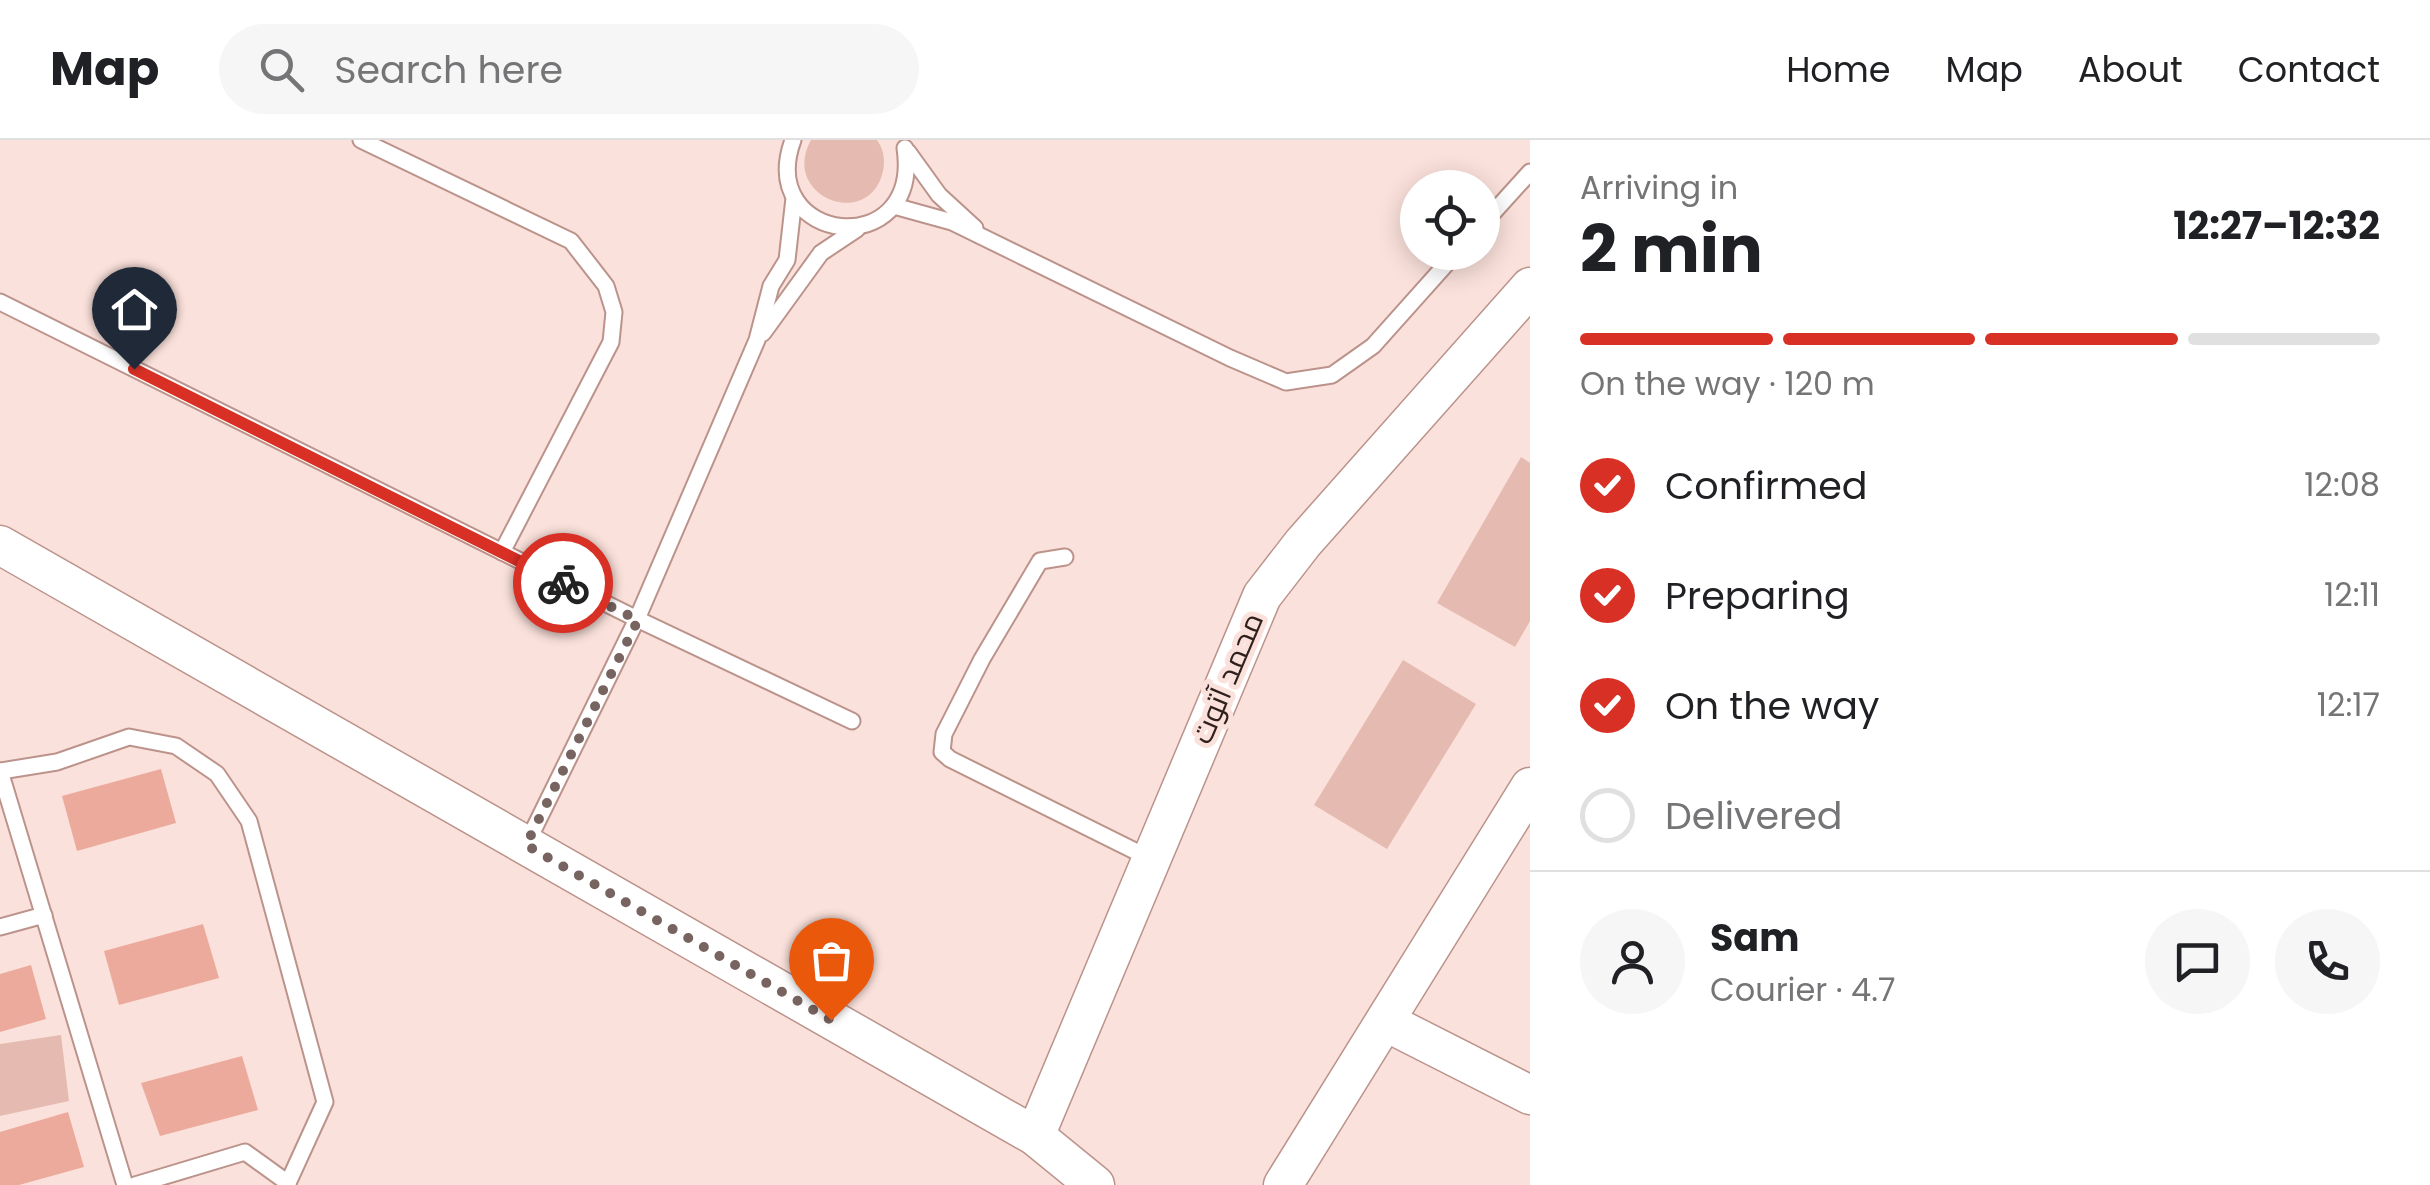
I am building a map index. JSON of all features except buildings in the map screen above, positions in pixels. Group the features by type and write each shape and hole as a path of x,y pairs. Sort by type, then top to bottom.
{"street":[{"name":"محمد آتوت","path":"1034,1136 1262,596 1303,542 1530,287"},
{"path":"0,545 1034,1136 1095,1185"},
{"path":"1282,1185 1530,787"},
{"path":"1386,1022 1530,1095"}],"lane":[{"path":"361,140 571,242 606,286 614,312 611,342 502,552"},
{"path":"793,140 786,160 794,198 806,213 823,223 842,228 861,226"},
{"path":"757,340 821,253 894,206 904,188 908,168 903,144"},
{"path":"903,144 939,195 986,238"},
{"path":"1500,204 1530,172"},
{"path":"526,845 638,620 757,340 771,286 787,260 794,198"},
{"path":"894,206 952,222 1286,382 1332,375 1374,346 1441,270"},
{"path":"0,302 638,620 852,721"},
{"path":"1064,557 1040,561 982,658 944,734 942,752 950,760 1151,859"},
{"path":"125,1185 0,771 57,762 130,737 176,746 218,774 249,822 325,1102 288,1184 246,1152 135,1185"},
{"path":"0,927 44,914"}],"shaded area":[{"path":"811,140 877,140 884,168 871,193 858,201 843,203 815,189 807,176 805,159"},
{"path":"1521,457 1530,463 1530,621 1515,647 1437,603"},
{"path":"1403,660 1476,704 1387,849 1314,805"},
{"path":"61,1035 69,1101 0,1116 0,1044"}],"way so far":[{"path":"563,583 638,620 526,845 831,1020"}],"route":[{"path":"134,369 563,583"}]}
